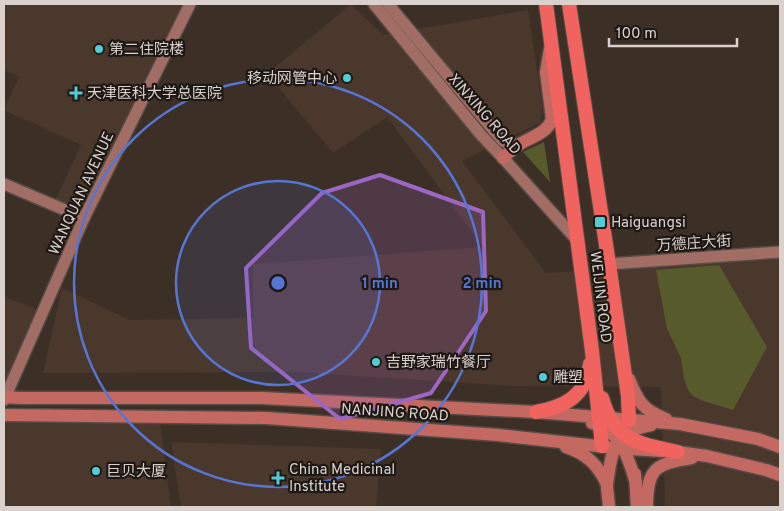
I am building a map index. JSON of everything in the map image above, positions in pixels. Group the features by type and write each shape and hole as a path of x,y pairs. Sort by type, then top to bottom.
{"highway":[{"name":"WEIJIN ROAD","path":"546,4 602,419 623,440"},
{"name":"WEIJIN ROAD","path":"569,4 628,396 623,440"},
{"path":"536,412 559,406 577,394 585,384 592,351"},
{"path":"602,419 614,425 623,440 678,452"}],"main road":[{"path":"503,158 518,145 541,134 550,125 552,119 546,72 551,44"},
{"path":"623,363 635,396 646,409 658,416 680,424"},
{"name":"NANJING ROAD","path":"4,398 262,398 536,412 602,419"},
{"name":"NANJING ROAD","path":"4,415 266,418 498,435 533,440 623,440 680,424 758,439 780,447"},
{"path":"533,440 568,448 585,455 600,471 606,484 609,507"},
{"path":"623,440 636,483 637,507"},
{"path":"606,484 623,440"},
{"path":"678,452 748,465 780,475"},
{"path":"647,507 648,482 655,470 671,462 707,456"}],"street":[{"name":"WANQUAN AVENUE","path":"4,398 84,218 190,4"},
{"name":"XINXING ROAD","path":"374,4 481,136 577,240"},
{"path":"388,4 504,142 518,145"},
{"path":"4,184 84,218"},
{"name":"万德庄大街","path":"609,264 780,252"}],"highlighted area":[{"path":"380,175 483,212 486,311 431,393 340,419 251,348 246,268 322,193"}],"shaded area":[{"name":"天津医科大学总医院","path":"4,4 183,4 84,211 56,199 81,145 4,110 19,77 4,69"},
{"path":"351,4 383,35 528,10 542,106 541,122 462,161 546,273 780,259 780,507 665,507 661,387 515,386 295,372 43,373 62,288 130,320 253,318 253,264 483,247 387,117 333,153 267,74"},
{"path":"4,297 40,310 4,391"},
{"path":"4,419 160,422 171,507 4,507"},
{"name":"China Medicinal Institute","path":"171,442 381,449 376,507 181,507"}],"green space":[{"path":"544,142 550,182 523,152"},
{"path":"719,265 767,347 733,410 703,401 693,396 688,390 684,379 681,358 667,329 656,270"}],"place":[{"name":"第二住院楼","path":"99,49"},
{"name":"移动网管中心","path":"347,78"},
{"name":"天津医科大学总医院","path":"76,93"},
{"name":"Haiguangsi","path":"600,222"},
{"name":"吉野家瑞竹餐厅","path":"376,362"},
{"name":"雕塑","path":"543,377"},
{"name":"巨贝大厦","path":"96,471"},
{"name":"China Medicinal Institute","path":"278,478"}]}
